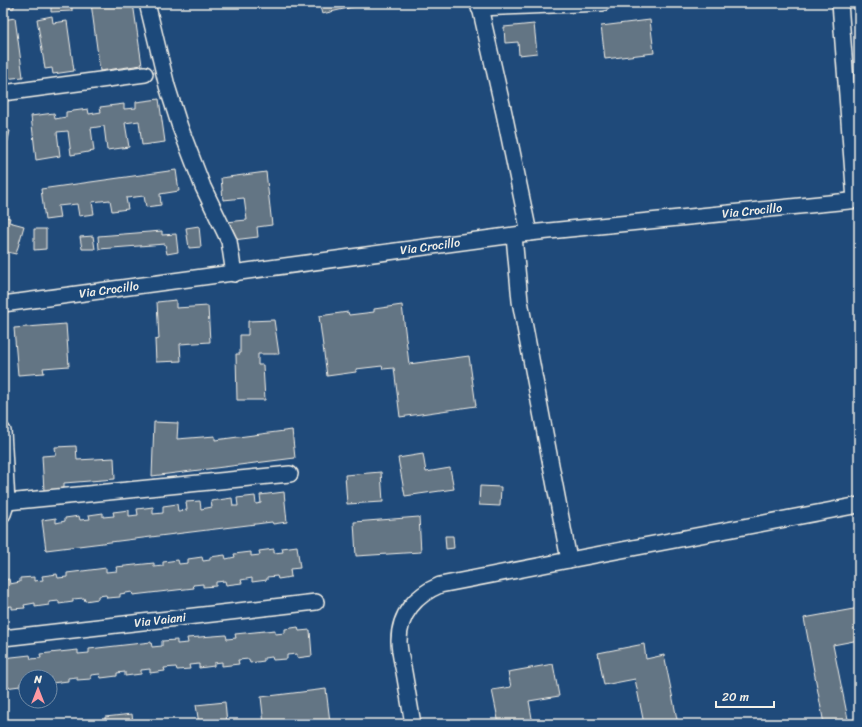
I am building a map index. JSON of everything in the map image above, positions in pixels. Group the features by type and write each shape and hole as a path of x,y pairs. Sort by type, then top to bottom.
{"street":[{"path":"148,3 168,86 180,127 203,187 229,241 234,274"},
{"path":"529,234 504,113 479,6 603,3"},
{"path":"840,3 857,200"},
{"path":"3,93 145,74"},
{"name":"Via Crocillo","path":"3,304 529,234 857,200"},
{"path":"514,236 520,301 569,560"},
{"path":"3,430 5,508 290,474"},
{"path":"413,724 399,642 399,631 402,621 413,602 430,589 440,585 859,505"},
{"name":"Via Vaiani","path":"3,638 316,602"}],"building":[{"path":"3,3 14,3 14,8 3,9"},
{"path":"51,3 72,3 72,11 51,12"},
{"path":"91,3 133,3 142,65 100,71"},
{"path":"319,3 360,3 361,5 322,14"},
{"path":"52,16 53,23 67,21 74,71 53,74 52,68 45,69 37,19"},
{"path":"15,18 23,77 3,79 3,20"},
{"path":"650,20 654,53 605,59 601,26"},
{"path":"534,24 537,53 519,55 518,42 505,43 504,27"},
{"path":"159,99 165,142 142,145 139,121 125,123 129,147 107,150 104,126 91,128 94,151 71,155 68,131 57,132 60,156 36,160 31,116 54,113 55,119 66,117 66,112 88,109 89,114 101,112 100,107 124,104 124,109 136,108 136,102"},
{"path":"3,129 10,131 3,163"},
{"path":"176,170 179,191 160,194 161,205 146,207 144,196 126,198 128,209 112,211 110,200 92,202 94,214 79,216 77,204 58,206 60,218 45,220 41,189"},
{"path":"266,172 272,225 257,227 258,237 233,240 226,222 247,220 244,198 223,200 221,178"},
{"path":"3,216 10,218 9,222 24,226 16,254 3,251"},
{"path":"199,226 201,247 189,248 186,228"},
{"path":"34,229 46,229 46,249 34,250"},
{"path":"162,231 162,235 176,234 178,252 167,254 165,244 99,249 98,236"},
{"path":"93,236 95,249 82,249 80,237"},
{"path":"176,300 176,308 208,306 210,342 180,344 181,361 156,362 155,340 159,339 157,302"},
{"path":"402,305 409,364 469,356 476,406 400,417 394,368 383,369 382,366 356,369 356,372 327,376 319,316 348,312 349,315 374,312 374,309"},
{"path":"274,320 279,354 258,354 258,365 263,365 265,400 237,400 236,354 240,354 240,335 248,335 248,321"},
{"path":"66,324 69,366 43,368 44,373 18,375 14,328"},
{"path":"154,422 178,423 177,439 215,436 215,440 292,430 295,458 152,476"},
{"path":"76,446 77,460 114,458 115,479 64,483 64,490 44,491 42,456 56,455 55,447"},
{"path":"423,454 426,472 450,468 454,489 405,496 398,458"},
{"path":"381,472 383,502 347,504 345,475"},
{"path":"480,486 501,487 500,506 479,505"},
{"path":"284,492 287,522 273,524 272,522 46,550 42,520 56,518 56,523 65,521 65,518 79,516 80,520 90,519 89,515 103,513 103,517 114,516 113,512 129,510 129,516 138,515 137,509 153,507 153,514 163,513 163,506 177,504 178,511 187,510 186,502 200,501 201,509 212,507 211,501 232,498 233,506 238,506 237,498 255,496 256,504 261,503 260,495"},
{"path":"419,517 421,552 356,556 354,522"},
{"path":"445,536 453,536 454,548 446,549"},
{"path":"297,546 300,568 290,569 291,577 278,579 277,576 267,577 267,580 252,582 252,578 241,580 242,583 226,585 225,581 216,582 216,586 203,587 203,584 193,585 194,588 133,595 132,592 120,594 120,597 107,598 106,595 98,596 98,599 85,601 84,598 73,599 73,602 59,604 59,601 49,602 49,605 35,607 35,603 24,605 25,608 12,609 12,606 3,607 3,580 9,579 10,584 20,582 20,578 34,577 34,581 43,580 42,576 57,574 58,578 67,577 67,573 106,568 106,572 117,571 116,567 154,563 154,567 163,566 163,562 178,560 179,564 188,563 188,559 202,557 203,561 210,560 210,557 225,555 226,559 235,557 234,554 251,552 251,556 260,555 259,551 274,549 274,553 283,552 282,548"},
{"path":"859,608 859,640 833,645 849,724 824,724 804,618"},
{"path":"298,627 299,631 310,630 312,656 297,658 297,654 287,655 287,659 273,660 272,657 264,658 264,661 250,663 249,659 238,660 239,664 222,666 222,662 214,663 214,666 199,668 199,664 189,665 190,669 177,670 176,667 164,668 165,671 150,673 150,669 141,670 141,674 125,676 125,672 117,673 117,676 101,678 100,674 91,675 91,679 77,680 77,677 68,678 68,681 58,682 58,669 18,669 18,686 5,688 3,684 3,658 30,655 31,659 41,658 40,654 78,650 78,654 89,653 89,649 151,642 152,647 162,646 162,641 177,640 177,644 188,643 187,638 226,635 227,639 236,638 235,634 275,630 275,634 285,633 285,629"},
{"path":"644,644 646,659 664,655 678,724 644,724 635,679 604,685 598,653"},
{"path":"553,664 559,696 529,701 533,724 499,724 492,690 511,687 508,672"},
{"path":"326,689 330,722 309,724 264,724 261,697"},
{"path":"225,702 227,724 199,724 196,705"},
{"path":"132,714 133,724 105,724 105,717"}]}
